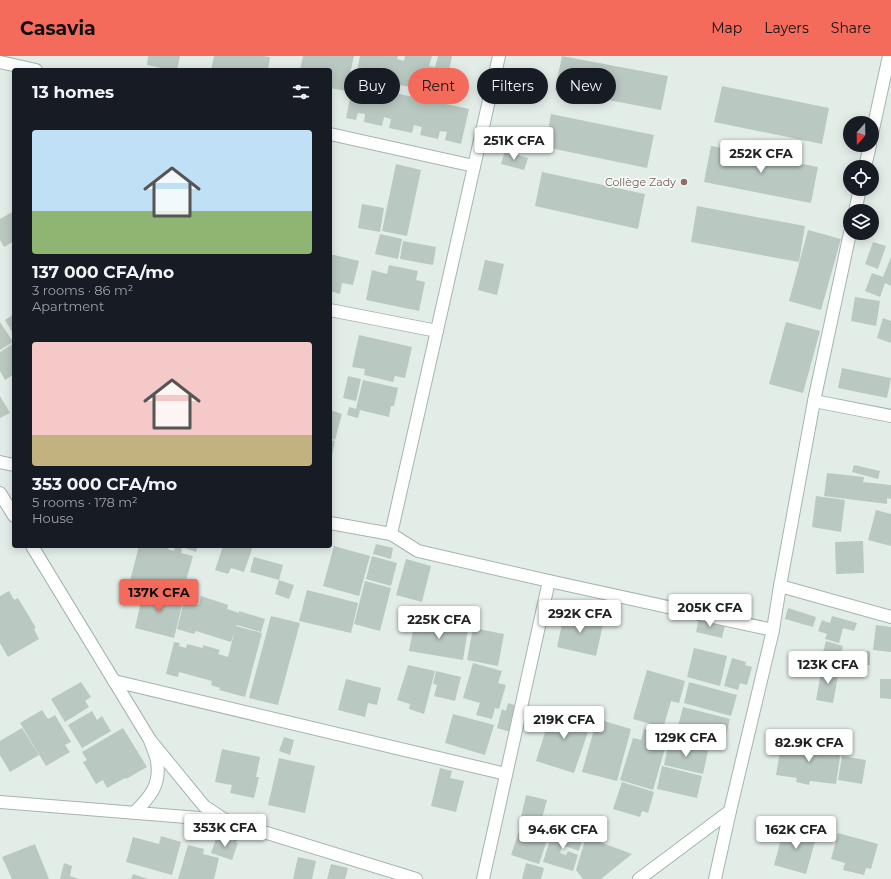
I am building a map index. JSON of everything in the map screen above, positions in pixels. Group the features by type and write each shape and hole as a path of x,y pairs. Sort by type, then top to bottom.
{"street":[{"path":"391,534 499,56"},
{"path":"876,116 889,56"},
{"path":"0,71 6,63 27,68"},
{"path":"332,134 474,166"},
{"path":"715,879 773,630 814,400 848,240"},
{"path":"332,310 437,331"},
{"path":"814,400 891,416"},
{"path":"0,462 12,465"},
{"path":"0,492 12,513"},
{"path":"332,523 391,534 418,551 549,582 773,630"},
{"path":"33,548 150,740 204,806 225,820"},
{"path":"483,879 549,582"},
{"path":"780,586 891,617"},
{"path":"114,681 506,774"},
{"path":"134,813 147,800 157,782 157,761 150,740"},
{"path":"0,802 225,820 416,879"},
{"path":"639,879 730,811"}],"building":[{"path":"148,56 180,56 177,68 161,68 147,65"},
{"path":"214,56 270,57 268,68 211,68"},
{"path":"303,56 354,56 351,68 344,68 344,91 332,88 332,68 300,68"},
{"path":"360,56 398,56 397,59 404,61 405,56 432,56 429,66 435,67 438,56 452,56 449,68 408,68 408,87 400,85 400,68 358,68"},
{"path":"562,56 668,76 661,110 616,102 616,68 560,68"},
{"path":"722,86 829,108 822,144 714,122"},
{"path":"400,94 408,96 408,104 446,104 469,109 461,144 445,140 447,132 440,131 438,139 420,135 422,127 414,125 412,133 389,128 391,119 384,117 382,126 364,122 365,114 358,113 356,120 346,118 349,104 400,104"},
{"path":"551,114 654,135 647,168 545,147"},
{"path":"711,146 818,167 811,203 704,182"},
{"path":"505,151 528,158 524,170 501,164"},
{"path":"396,164 421,170 407,236 382,231"},
{"path":"542,172 645,194 638,229 535,206"},
{"path":"362,204 384,208 380,232 358,228"},
{"path":"697,206 805,226 799,262 691,242"},
{"path":"12,212 12,242 4,247 0,240 0,219"},
{"path":"808,230 841,239 821,310 789,301"},
{"path":"380,234 402,239 398,259 375,254"},
{"path":"403,241 436,247 433,265 400,259"},
{"path":"873,242 886,246 878,269 865,264"},
{"path":"332,254 359,261 353,285 342,283 340,294 332,292"},
{"path":"891,257 891,286 885,283 880,297 865,291 872,273 883,277"},
{"path":"485,260 504,264 497,295 478,290"},
{"path":"389,265 418,271 416,280 425,282 419,311 366,300 372,270 387,274"},
{"path":"855,297 880,301 876,326 851,321"},
{"path":"12,315 12,332 5,320"},
{"path":"883,318 891,321 891,343 877,338"},
{"path":"0,322 12,343 0,350"},
{"path":"786,322 820,331 803,393 769,384"},
{"path":"359,335 412,347 405,378 395,376 393,382 364,375 365,369 352,367"},
{"path":"12,344 12,375 5,380 0,371 0,352"},
{"path":"842,368 891,378 887,398 838,388"},
{"path":"348,376 361,379 356,401 343,398"},
{"path":"363,380 398,388 394,406 391,406 389,417 360,410 358,418 347,415 349,407 356,409"},
{"path":"0,396 10,413 0,418"},
{"path":"332,411 342,414 335,440 332,439"},
{"path":"332,440 335,441 332,456"},
{"path":"854,465 880,471 878,479 852,472"},
{"path":"827,473 864,477 863,482 891,485 891,499 887,498 887,504 824,496"},
{"path":"816,496 845,500 841,532 812,527"},
{"path":"876,510 891,514 891,546 868,540"},
{"path":"863,541 864,573 836,574 835,542"},
{"path":"376,544 393,548 391,559 373,554"},
{"path":"334,546 370,556 359,596 323,586"},
{"path":"138,548 168,548 174,551 175,548 182,548 181,553 193,556 182,595 130,581"},
{"path":"185,548 197,548 196,552"},
{"path":"222,548 252,548 244,572 231,568 228,574 215,570"},
{"path":"372,556 397,563 391,586 366,579"},
{"path":"254,557 283,565 279,580 250,572"},
{"path":"406,559 431,566 422,602 396,595"},
{"path":"279,580 294,585 289,599 275,594"},
{"path":"365,581 391,588 380,631 354,624"},
{"path":"144,588 184,597 174,638 135,628"},
{"path":"307,590 358,603 351,633 299,621"},
{"path":"9,591 14,600 18,598 36,628 34,629 39,639 8,657 0,643 0,596"},
{"path":"201,596 228,605 227,609 265,619 261,632 237,625 236,626 262,633 245,697 219,690 220,688 211,685 212,681 179,672 178,677 166,674 174,642 180,643 179,646 186,648 187,644 203,648 203,645 220,650 218,654 228,657 235,630 231,642 196,631 194,634 177,629 184,601 199,605"},
{"path":"788,608 816,617 813,627 785,619"},
{"path":"565,611 604,620 596,656 557,647"},
{"path":"271,616 300,623 278,705 249,698"},
{"path":"832,616 857,623 854,631 843,628 839,643 825,639 827,634 818,631 822,620 830,623"},
{"path":"699,618 725,625 722,638 696,632"},
{"path":"415,620 468,629 463,660 409,651"},
{"path":"876,625 891,627 891,652 873,650"},
{"path":"473,628 504,634 498,666 467,660"},
{"path":"826,641 843,646 840,656 837,656 834,667 820,663"},
{"path":"694,648 727,656 720,686 687,677"},
{"path":"847,651 870,651 870,665 847,666"},
{"path":"732,658 746,662 745,665 752,667 747,685 740,683 738,690 724,686"},
{"path":"473,663 502,671 498,683 506,685 499,709 495,708 492,719 476,715 480,703 463,698"},
{"path":"408,665 435,671 424,714 409,709 410,704 397,700"},
{"path":"822,667 839,670 833,703 816,700"},
{"path":"647,670 685,681 679,703 671,701 663,729 670,731 653,790 620,780 633,738 641,740 644,729 652,731 654,725 633,719"},
{"path":"436,671 461,677 455,701 434,696 437,685 433,684"},
{"path":"346,679 381,688 377,705 368,703 365,717 338,710"},
{"path":"880,679 891,679 891,699 880,698"},
{"path":"81,682 91,697 85,701 89,707 65,722 51,699"},
{"path":"689,682 737,695 731,716 684,703"},
{"path":"508,703 518,706 511,732 497,728 502,709 506,711"},
{"path":"553,707 592,720 574,773 536,761"},
{"path":"683,707 730,719 724,742 677,730"},
{"path":"42,710 48,719 55,715 71,742 65,745 70,752 46,766 20,723"},
{"path":"92,711 97,720 102,716 111,731 82,748 68,725"},
{"path":"453,714 494,725 485,755 445,743"},
{"path":"597,719 631,729 617,781 582,772"},
{"path":"22,728 39,755 10,772 0,755 0,741"},
{"path":"123,728 147,767 107,788 103,780 96,784 83,762 87,760 82,752"},
{"path":"284,737 294,740 290,755 279,751"},
{"path":"782,740 841,750 836,784 810,781 809,785 796,782 797,778 776,775"},
{"path":"669,742 708,751 703,774 664,765"},
{"path":"222,749 260,757 256,777 259,777 254,798 230,793 232,785 215,782"},
{"path":"842,756 866,760 862,784 838,780"},
{"path":"279,758 315,766 305,813 268,805"},
{"path":"662,766 702,776 697,798 657,789"},
{"path":"440,768 452,771 450,778 464,781 456,812 431,806"},
{"path":"622,782 654,792 648,813 642,811 640,817 613,809"},
{"path":"526,795 547,800 541,822 521,817"},
{"path":"523,819 551,828 539,864 511,855"},
{"path":"785,825 817,834 806,874 774,865"},
{"path":"554,828 583,838 579,851 562,845 560,853 566,855 568,851 578,855 573,871 543,862"},
{"path":"838,833 878,844 871,869 866,868 864,875 843,870 845,863 831,859"},
{"path":"161,836 181,842 172,875 126,862 133,837 159,844"},
{"path":"217,836 226,840 227,837 232,838 231,840 233,841 233,839 237,840 236,843 238,843 232,860 211,853"},
{"path":"586,837 632,854 601,879 583,879 576,870"},
{"path":"35,844 49,879 12,879 2,857"},
{"path":"188,845 204,849 203,854 219,858 214,879 178,879"},
{"path":"298,857 316,861 312,879 293,879"},
{"path":"64,863 72,866 70,876 79,879 60,879"},
{"path":"526,863 544,868 541,879 522,879"},
{"path":"331,864 348,868 345,879 327,879"},
{"path":"133,874 148,879 131,879"}],"place":[{"name":"Collège Zady","path":"684,182"}]}
